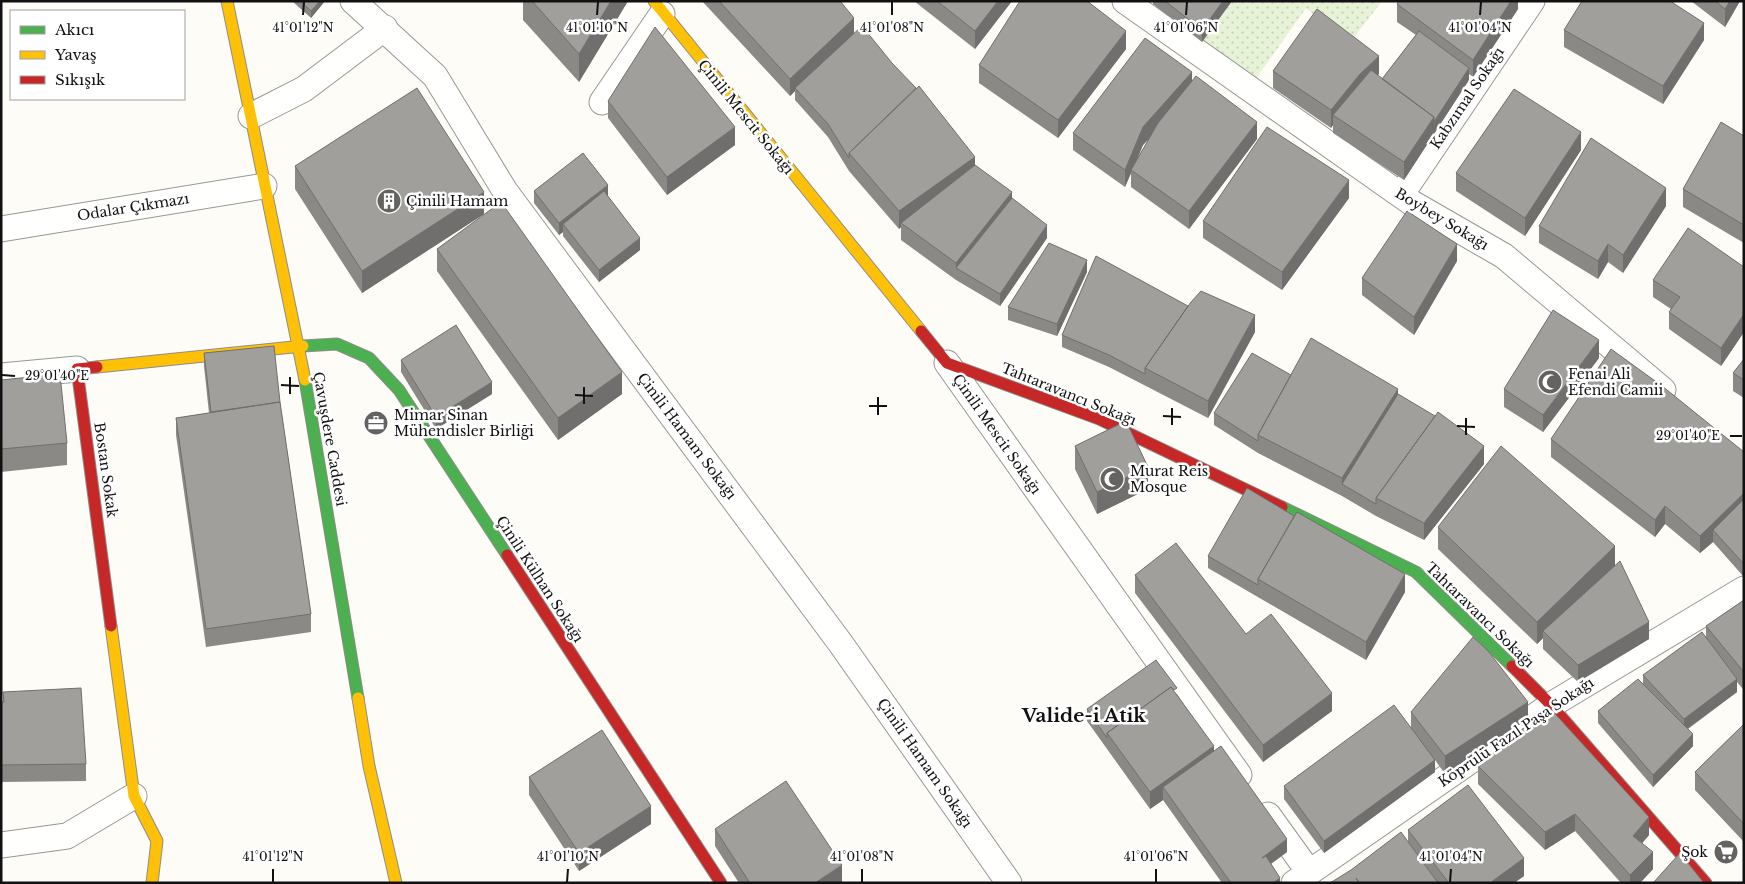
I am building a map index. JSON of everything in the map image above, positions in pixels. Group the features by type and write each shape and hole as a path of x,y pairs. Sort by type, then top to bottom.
{"street":[{"name":"Çavuşdere Caddesi","path":"227,1 312,412 368,766 396,883"},
{"name":"Çinili Hamam Sokağı","path":"353,1 385,28 435,76 505,191 841,644 1009,883"},
{"name":"Boybey Sokağı","path":"1125,1 1401,195 1504,256 1684,407"},
{"name":"Kabzımal Sokağı","path":"1401,195 1532,1"},
{"name":"Çinili Mescit Sokağı","path":"602,102 658,7 947,363 1301,878"},
{"path":"251,116 304,89 385,28"},
{"name":"Odalar Çıkmazı","path":"1,229 264,186"},
{"name":"Çinili Külhan Sokağı","path":"298,346 337,344 369,358 399,390 721,883"},
{"path":"1,376 298,346"},
{"name":"Tahtaravancı Sokağı","path":"947,363 1098,419 1416,572 1550,706 1706,883"},
{"name":"Bostan Sokak","path":"77,369 134,796 157,841 152,883"},
{"name":"Köprülü Fazıl Paşa Sokağı","path":"1301,878 1550,706 1744,589"},
{"path":"1,845 67,836 134,796"}],"green space":[{"path":"1232,1 1382,1 1349,44 1306,8 1253,83 1196,51"}],"building":[{"path":"300,1 320,1 311,11"},
{"path":"532,1 611,1 579,54"},
{"path":"719,1 840,1 854,18 790,79"},
{"path":"937,1 998,1 975,31"},
{"path":"1020,1 1087,1 1126,31 1058,120 979,65"},
{"path":"1165,1 1223,1 1202,30"},
{"path":"1399,1 1511,1 1473,60 1397,4"},
{"path":"1582,1 1670,1 1704,23 1663,86 1564,30"},
{"path":"1715,1 1730,1 1725,9"},
{"path":"1317,9 1379,56 1360,74 1331,110 1273,71"},
{"path":"862,26 892,63 916,88 849,153 849,158 828,124 795,88"},
{"path":"655,27 735,127 667,177 608,101"},
{"path":"1419,31 1469,68 1434,122 1434,117 1382,79"},
{"path":"1145,38 1192,72 1143,127 1125,170 1073,133"},
{"path":"1371,70 1434,117 1404,162 1333,115"},
{"path":"1196,76 1257,122 1189,211 1131,170 1158,123"},
{"path":"919,86 975,157 899,211 849,153"},
{"name":"Çinili Hamam","path":"417,88 484,192 362,271 295,166"},
{"path":"1514,89 1581,132 1525,218 1456,173"},
{"path":"1721,122 1744,136 1744,225 1683,189"},
{"path":"1267,127 1349,180 1282,272 1203,221"},
{"path":"1591,138 1666,188 1623,255 1608,244 1598,261 1539,226"},
{"path":"583,153 608,185 559,223 534,191"},
{"path":"975,165 1012,192 956,263 901,223"},
{"path":"604,191 640,238 599,270 563,224"},
{"path":"1012,198 1047,225 1000,294 956,268"},
{"path":"501,202 622,372 558,418 437,249"},
{"path":"1407,211 1457,244 1414,317 1362,278"},
{"path":"1688,228 1744,267 1744,314 1721,348 1669,312 1680,297 1653,280"},
{"path":"1049,243 1087,260 1057,324 1008,307"},
{"path":"1096,256 1188,306 1145,368 1145,374 1109,355 1062,335"},
{"path":"1201,291 1255,315 1208,401 1145,368 1191,302"},
{"name":"Fenai Ali Efendi Camii","path":"1553,310 1599,340 1543,415 1504,389"},
{"path":"456,325 492,382 436,417 401,360"},
{"path":"1311,338 1398,389 1342,478 1258,435"},
{"path":"274,346 280,402 211,412 204,353"},
{"path":"1611,349 1662,386 1744,452 1744,493 1700,536 1665,506 1655,520 1551,439"},
{"path":"1252,353 1291,375 1258,435 1258,441 1214,413"},
{"path":"1744,359 1744,380 1733,373"},
{"path":"60,374 67,443 1,449 1,380"},
{"path":"1398,394 1435,416 1376,498 1376,504 1342,484"},
{"path":"280,402 311,614 206,629 176,418"},
{"path":"1438,412 1484,446 1424,523 1376,498"},
{"path":"1126,421 1148,467 1097,492 1075,446"},
{"path":"1501,446 1615,546 1537,622 1438,527"},
{"path":"1247,488 1294,516 1258,579 1258,585 1208,556"},
{"path":"1744,499 1744,563 1743,563 1713,530"},
{"path":"1297,512 1405,574 1366,642 1258,579"},
{"path":"1176,543 1246,634 1271,614 1332,693 1263,745 1135,575"},
{"path":"1620,561 1649,622 1578,665 1543,631"},
{"path":"1744,600 1744,670 1743,671 1706,626"},
{"path":"1702,632 1737,679 1684,719 1643,675"},
{"path":"1473,637 1488,651 1528,702 1445,756 1411,712"},
{"path":"1156,660 1177,688 1174,690 1171,687 1107,733 1107,738 1087,709"},
{"path":"1638,679 1693,734 1653,775 1598,711"},
{"path":"1171,687 1214,746 1150,792 1107,733"},
{"path":"81,688 86,764 1,765 1,702 4,702 3,692"},
{"path":"1394,705 1435,760 1324,841 1284,786"},
{"path":"1549,707 1649,817 1633,836 1653,852 1630,875 1575,814 1545,832 1478,766"},
{"path":"1744,724 1744,824 1695,772"},
{"path":"602,730 651,806 579,853 529,777"},
{"path":"1221,746 1287,839 1262,858 1266,856 1280,878 1273,883 1231,883 1163,787"},
{"path":"786,781 842,865 815,883 750,883 715,829"},
{"path":"1468,785 1524,858 1490,883 1449,883 1408,830"},
{"path":"1401,832 1438,883 1360,883 1356,878 1359,883 1330,883 1351,870"},
{"path":"1680,853 1704,883 1653,883"}],"traffic: fast":[{"path":"303,346 337,344 369,358 399,390 507,555"},
{"path":"305,380 358,698"},
{"path":"1282,507 1416,572 1512,666"}],"traffic: slow":[{"path":"227,1 305,380"},
{"path":"654,1 921,331"},
{"path":"97,367 303,346"},
{"path":"111,626 134,796 157,841 152,883"},
{"path":"358,698 369,766 396,883"}],"traffic: jam":[{"path":"921,331 947,363 1099,419 1282,507"},
{"path":"97,367 77,369 111,626"},
{"path":"507,555 721,883"},
{"path":"1512,666 1551,705 1706,883"}],"place":[{"name":"Çinili Hamam","path":"389,201"},
{"name":"Fenai Ali Efendi Camii","path":"1550,382"},
{"name":"Mimar Sinan Mühendisler Birliği","path":"376,423"},
{"name":"Murat Reis Mosque","path":"1112,479"},
{"name":"Şok","path":"1726,852"}],"district":[{"name":"Valide-i Atik","path":"1084,715"}]}
